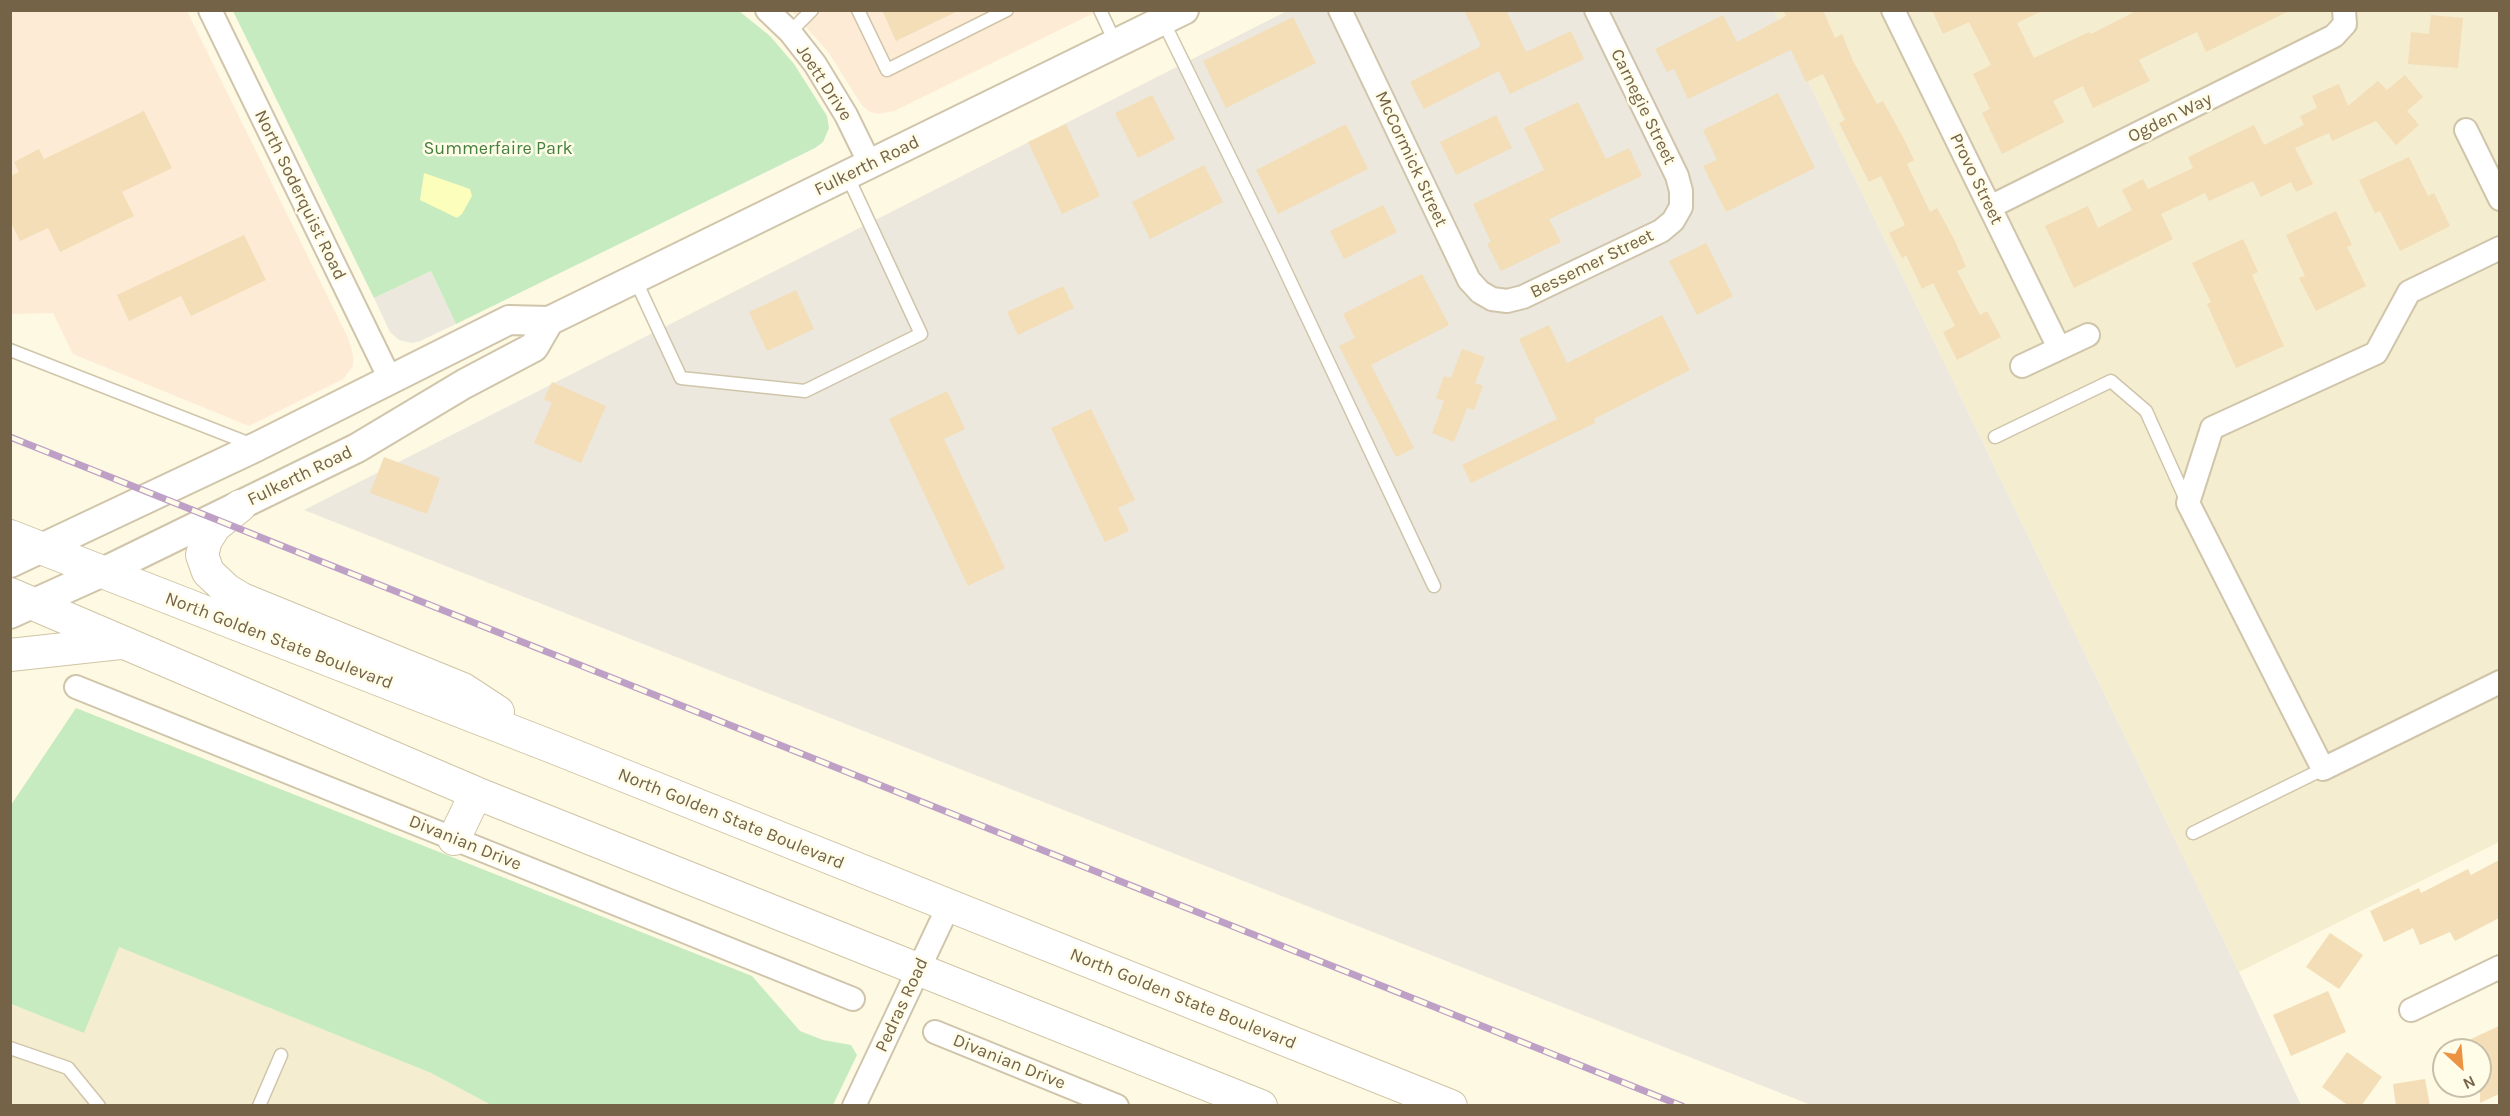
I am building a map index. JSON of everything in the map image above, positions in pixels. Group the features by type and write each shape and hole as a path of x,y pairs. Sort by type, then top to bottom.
{"main road":[{"path":"240,506 215,526 206,540 202,555 208,572 227,590 242,599 463,689 555,748"},
{"name":"North Golden State Boulevard","path":"10,536 555,748 1451,1106"},
{"path":"18,604 121,643 476,793 1261,1106"},
{"path":"10,655 121,643"},
{"path":"454,839 476,793"}],"street":[{"name":"North Soderquist Road","path":"210,10 390,379"},
{"name":"Joett Drive","path":"767,10 790,32 815,64 837,98 859,170"},
{"name":"McCormick Street","path":"1341,10 1469,280 1480,292 1492,300"},
{"name":"Carnegie Street","path":"1596,10 1677,176 1682,191 1681,207"},
{"name":"Provo Street","path":"1893,10 2059,348"},
{"name":"Fulkerth Road","path":"10,563 256,447 509,320 549,321 1173,16"},
{"name":"Ogden Way","path":"1990,207 2334,36 2345,17"},
{"path":"2466,130 2499,199"},
{"name":"Bessemer Street","path":"1492,300 1507,301 1523,297 1660,231 1673,221 1681,207"},
{"path":"2499,248 2409,292 2376,353 2212,428 2188,503 2323,769 2499,682"},
{"name":"Fulkerth Road","path":"18,604 103,572 357,448 464,384 534,347 549,321"},
{"path":"2022,366 2088,335"},
{"name":"Divanian Drive","path":"76,687 854,999"},
{"name":"Pedras Road","path":"854,1106 949,905"},
{"path":"2411,1010 2499,967"},
{"name":"Divanian Drive","path":"934,1032 1117,1106"}],"lane":[{"path":"790,32 812,10"},
{"path":"858,10 887,69 1007,10"},
{"path":"1100,10 1116,44"},
{"path":"1173,16 1275,249 1434,586"},
{"path":"635,279 681,378 805,391 921,334 859,170"},
{"path":"10,350 256,447"},
{"path":"1995,437 2111,381 2146,411 2188,503"},
{"path":"2193,833 2323,769"},
{"path":"10,1048 68,1068 99,1106"},
{"path":"260,1106 281,1055"}],"shaded area":[{"path":"10,11 187,11 348,338 353,355 353,366 343,379 249,426 73,354 53,313 11,314"},
{"path":"792,11 1098,11 894,111 878,114 868,111 861,104 829,53"},
{"path":"1287,11 1774,11 2239,972 2301,1105 1811,1105 304,510"},
{"path":"1774,11 2499,11 2499,842 2239,972"},
{"path":"431,271 456,324 420,341 412,343 399,340 390,332 374,298"},
{"path":"118,946 431,1073 491,1105 11,1105 10,1004 84,1032"}],"green space":[{"name":"Summerfaire Park","path":"233,11 739,11 770,36 794,64 827,116 829,128 823,142 815,148 456,324 431,271 374,298"},
{"path":"76,708 752,976 800,1031 823,1040 851,1045 857,1055 833,1105 491,1105 431,1073 119,947 84,1033 11,1004 11,805"}],"sand":[{"path":"424,173 470,189 472,196 462,214 457,218 420,200"}],"building":[{"path":"882,10 960,10 896,41"},
{"path":"1464,10 1506,10 1526,52 1571,31 1584,59 1510,94 1499,71 1424,109 1410,82 1481,46"},
{"path":"1783,10 1823,10 1835,38 1842,34 1853,61 1877,104 1883,101 1904,139 1914,160 1907,164 1930,212 1937,208 1955,241 1966,267 1957,271 1980,315 1987,311 2001,337 1957,360 1943,332 1955,326 1933,283 1922,289 1906,255 1902,258 1889,233 1905,225 1881,176 1869,182 1839,123 1845,120 1823,74 1806,82 1791,50 1688,99 1674,69 1667,72 1655,49 1723,15 1737,42 1786,16"},
{"path":"1932,10 2044,10 2017,23 2034,58 2089,32 2091,34 2138,10 2291,10 2206,52 2197,32 2159,50 2139,60 2150,81 2093,108 2083,86 2053,101 2064,122 2002,154 1982,113 1990,109 1973,74 1991,65 1969,22 1943,34"},
{"path":"2431,15 2463,18 2458,68 2408,64 2411,32 2429,34"},
{"path":"1293,17 1316,63 1226,108 1203,61"},
{"path":"2405,75 2423,97 2407,111 2419,125 2396,145 2376,121 2332,141 2329,133 2295,148 2313,184 2296,192 2291,182 2261,197 2253,181 2209,201 2205,193 2161,214 2173,239 2074,288 2045,226 2088,206 2098,228 2132,210 2122,190 2143,179 2148,189 2193,168 2188,157 2254,125 2264,145 2304,125 2300,116 2317,108 2312,96 2339,84 2348,106 2378,81 2387,90"},
{"path":"1778,93 1815,168 1726,212 1703,166 1717,160 1703,130"},
{"path":"1152,95 1175,139 1138,158 1115,113"},
{"path":"1578,102 1606,159 1629,148 1642,176 1549,219 1561,242 1501,271 1487,244 1491,242 1473,204 1544,170 1524,128"},
{"path":"144,111 172,168 122,192 134,216 60,252 48,228 20,241 10,221 10,176 19,172 14,162 39,149 44,159"},
{"path":"1496,115 1512,148 1456,175 1440,142"},
{"path":"1066,124 1100,196 1062,214 1028,142"},
{"path":"1346,124 1368,169 1278,214 1256,170"},
{"path":"2409,157 2428,196 2434,193 2450,226 2400,251 2380,211 2375,213 2359,180"},
{"path":"1204,165 1223,202 1150,239 1132,202"},
{"path":"1383,205 1397,232 1344,259 1330,231"},
{"path":"2336,211 2352,245 2347,247 2366,286 2316,311 2299,278 2305,276 2286,235"},
{"path":"244,235 266,280 191,316 181,296 129,321 117,295"},
{"path":"2243,239 2258,272 2252,275 2284,346 2236,368 2207,304 2211,302 2192,263"},
{"path":"1706,243 1733,296 1697,315 1669,261"},
{"path":"1422,274 1449,325 1371,365 1414,448 1396,457 1339,346 1355,338 1343,314"},
{"path":"1063,286 1074,308 1018,335 1007,312"},
{"path":"796,290 814,329 767,351 749,312"},
{"path":"1662,315 1690,370 1594,419 1595,423 1471,483 1462,465 1557,419 1519,339 1549,325 1567,363"},
{"path":"1462,349 1485,357 1475,383 1483,386 1474,410 1467,408 1454,442 1432,433 1444,401 1436,398 1444,376 1451,378"},
{"path":"552,382 606,406 581,463 534,443 552,403 544,399"},
{"path":"947,391 965,429 944,439 1005,568 968,586 889,419"},
{"path":"1091,409 1135,500 1118,508 1129,531 1105,542 1051,428"},
{"path":"384,457 440,478 427,514 370,493"},
{"path":"2499,860 2499,918 2455,941 2450,932 2420,945 2413,928 2384,942 2370,911 2419,888 2421,893 2468,869 2471,875"},
{"path":"2330,933 2363,955 2339,989 2306,967"},
{"path":"2328,991 2346,1032 2291,1056 2273,1015"},
{"path":"2499,1026 2499,1094 2492,1097 2492,1038 2473,1038"},
{"path":"2347,1052 2382,1077 2361,1106 2349,1106 2322,1087"},
{"path":"2425,1079 2430,1106 2396,1106 2393,1084"},
{"path":"2480,1098 2491,1098 2480,1103"}],"railway":[{"path":"10,437 1682,1106"}]}
